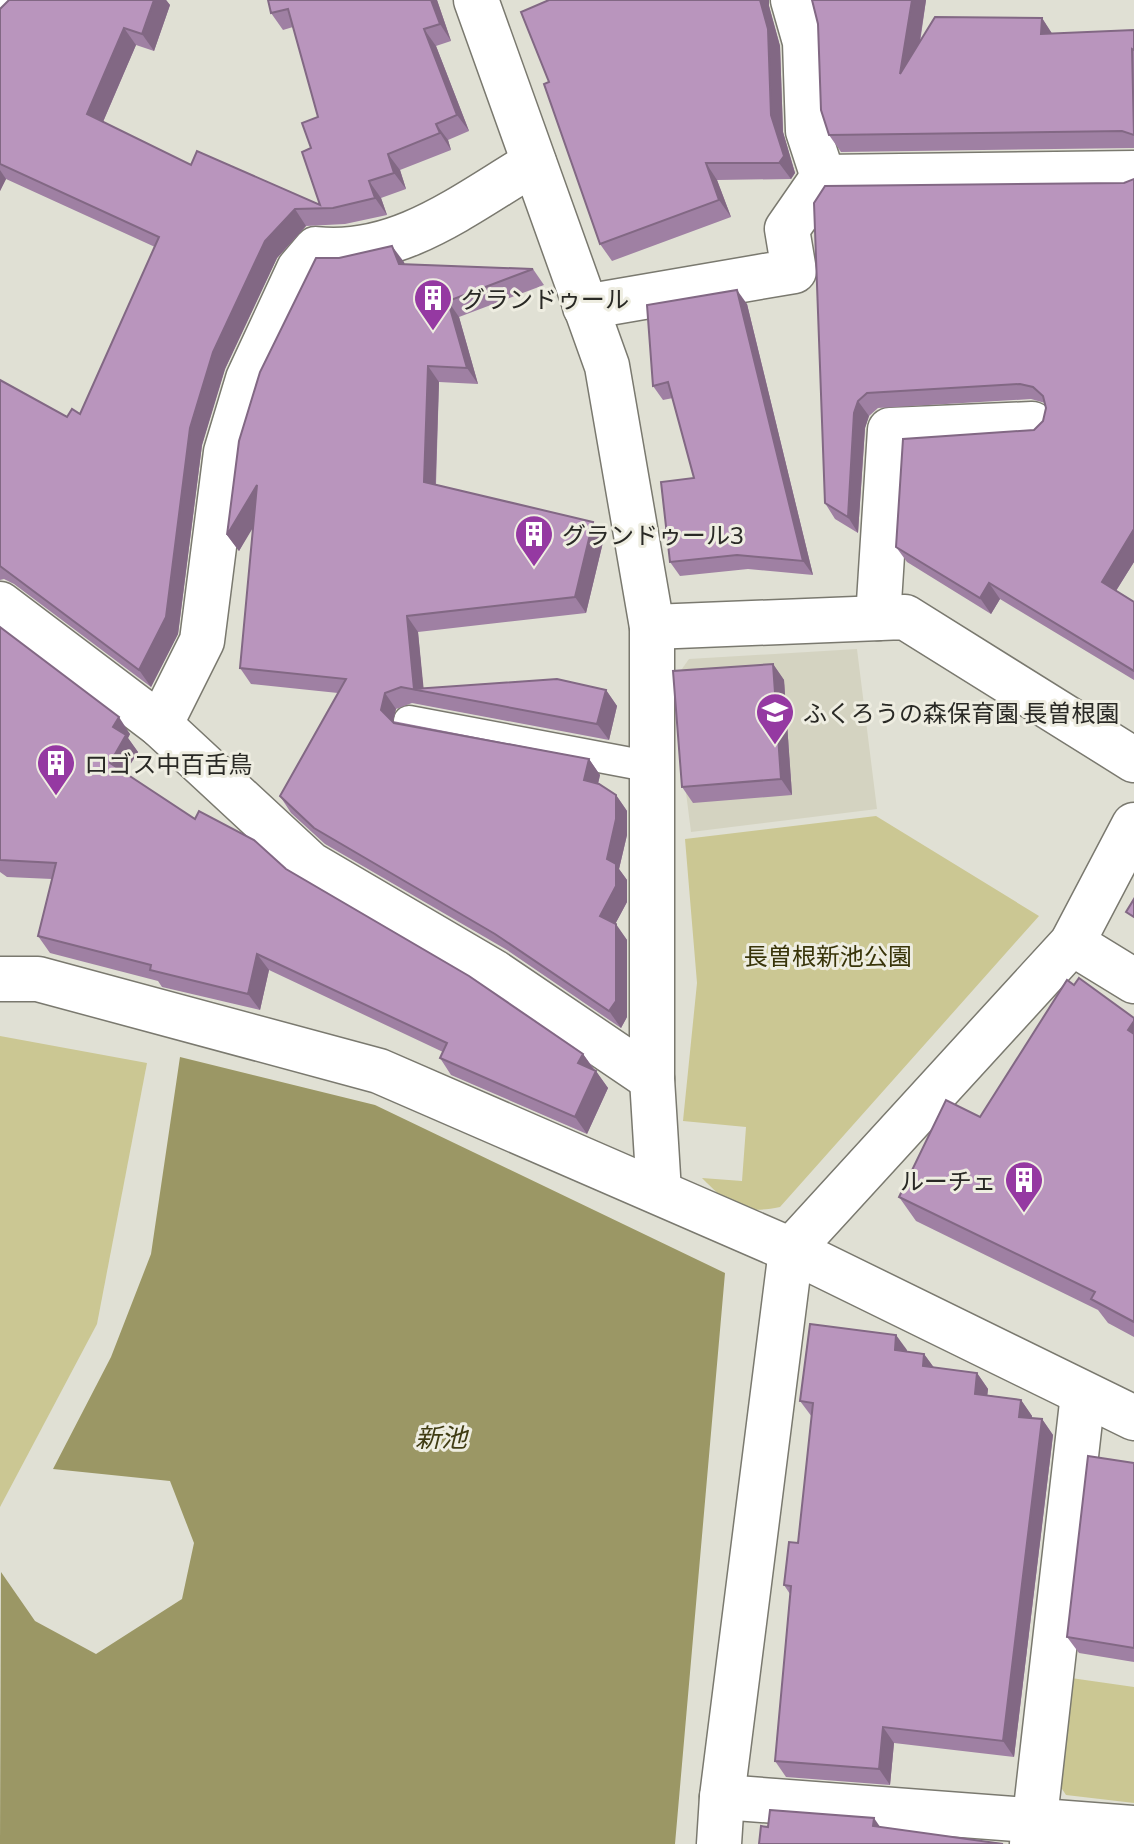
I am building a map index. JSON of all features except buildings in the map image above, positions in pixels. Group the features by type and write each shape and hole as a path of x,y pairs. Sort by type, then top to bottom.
{"street":[{"path":"476,0 607,366 652,627 652,1079 659,1192"},
{"path":"793,0 805,42 808,131 823,177"},
{"path":"160,725 202,641 226,452 248,379 299,269 316,249 345,252 401,240 534,163"},
{"path":"823,177 1134,173"},
{"path":"585,307 794,271 787,229 823,177"},
{"path":"878,618 890,430 1032,424"},
{"path":"0,604 160,725 310,864 494,972 652,1079"},
{"path":"652,627 905,617 1134,760"},
{"path":"719,1844 722,1797 791,1250 1072,943 1134,825"},
{"path":"1072,943 1134,981"},
{"path":"0,979 38,979 379,1071 791,1250 1134,1418"},
{"path":"1034,1831 1083,1394"},
{"path":"722,1797 1034,1831 1134,1828"}],"lane":[{"path":"409,721 652,767"}],"shaded area":[{"name":"ふくろうの森保育園 長曽根園","path":"857,649 877,809 691,832 672,683 689,659"}],"green space":[{"name":"長曽根新池公園","path":"876,816 1039,916 780,1207 755,1210 737,1206 702,1178 742,1181 746,1127 683,1121 697,983 685,839"},
{"path":"0,1036 147,1063 97,1324 0,1507"},
{"path":"1071,1678 1134,1687 1134,1803 1066,1795 1060,1786"}],"water":[{"name":"新池","path":"180,1057 375,1105 725,1273 675,1844 0,1844 1,1572 35,1621 96,1654 182,1599 194,1543 170,1481 53,1469 111,1357 151,1254"}],"place":[{"name":"グランドゥール","path":"433,332"},
{"name":"グランドゥール3","path":"534,568"},
{"name":"ふくろうの森保育園 長曽根園","path":"775,746"},
{"name":"ロゴス中百舌鳥","path":"56,797"},
{"name":"ルーチェ","path":"1024,1214"}]}
